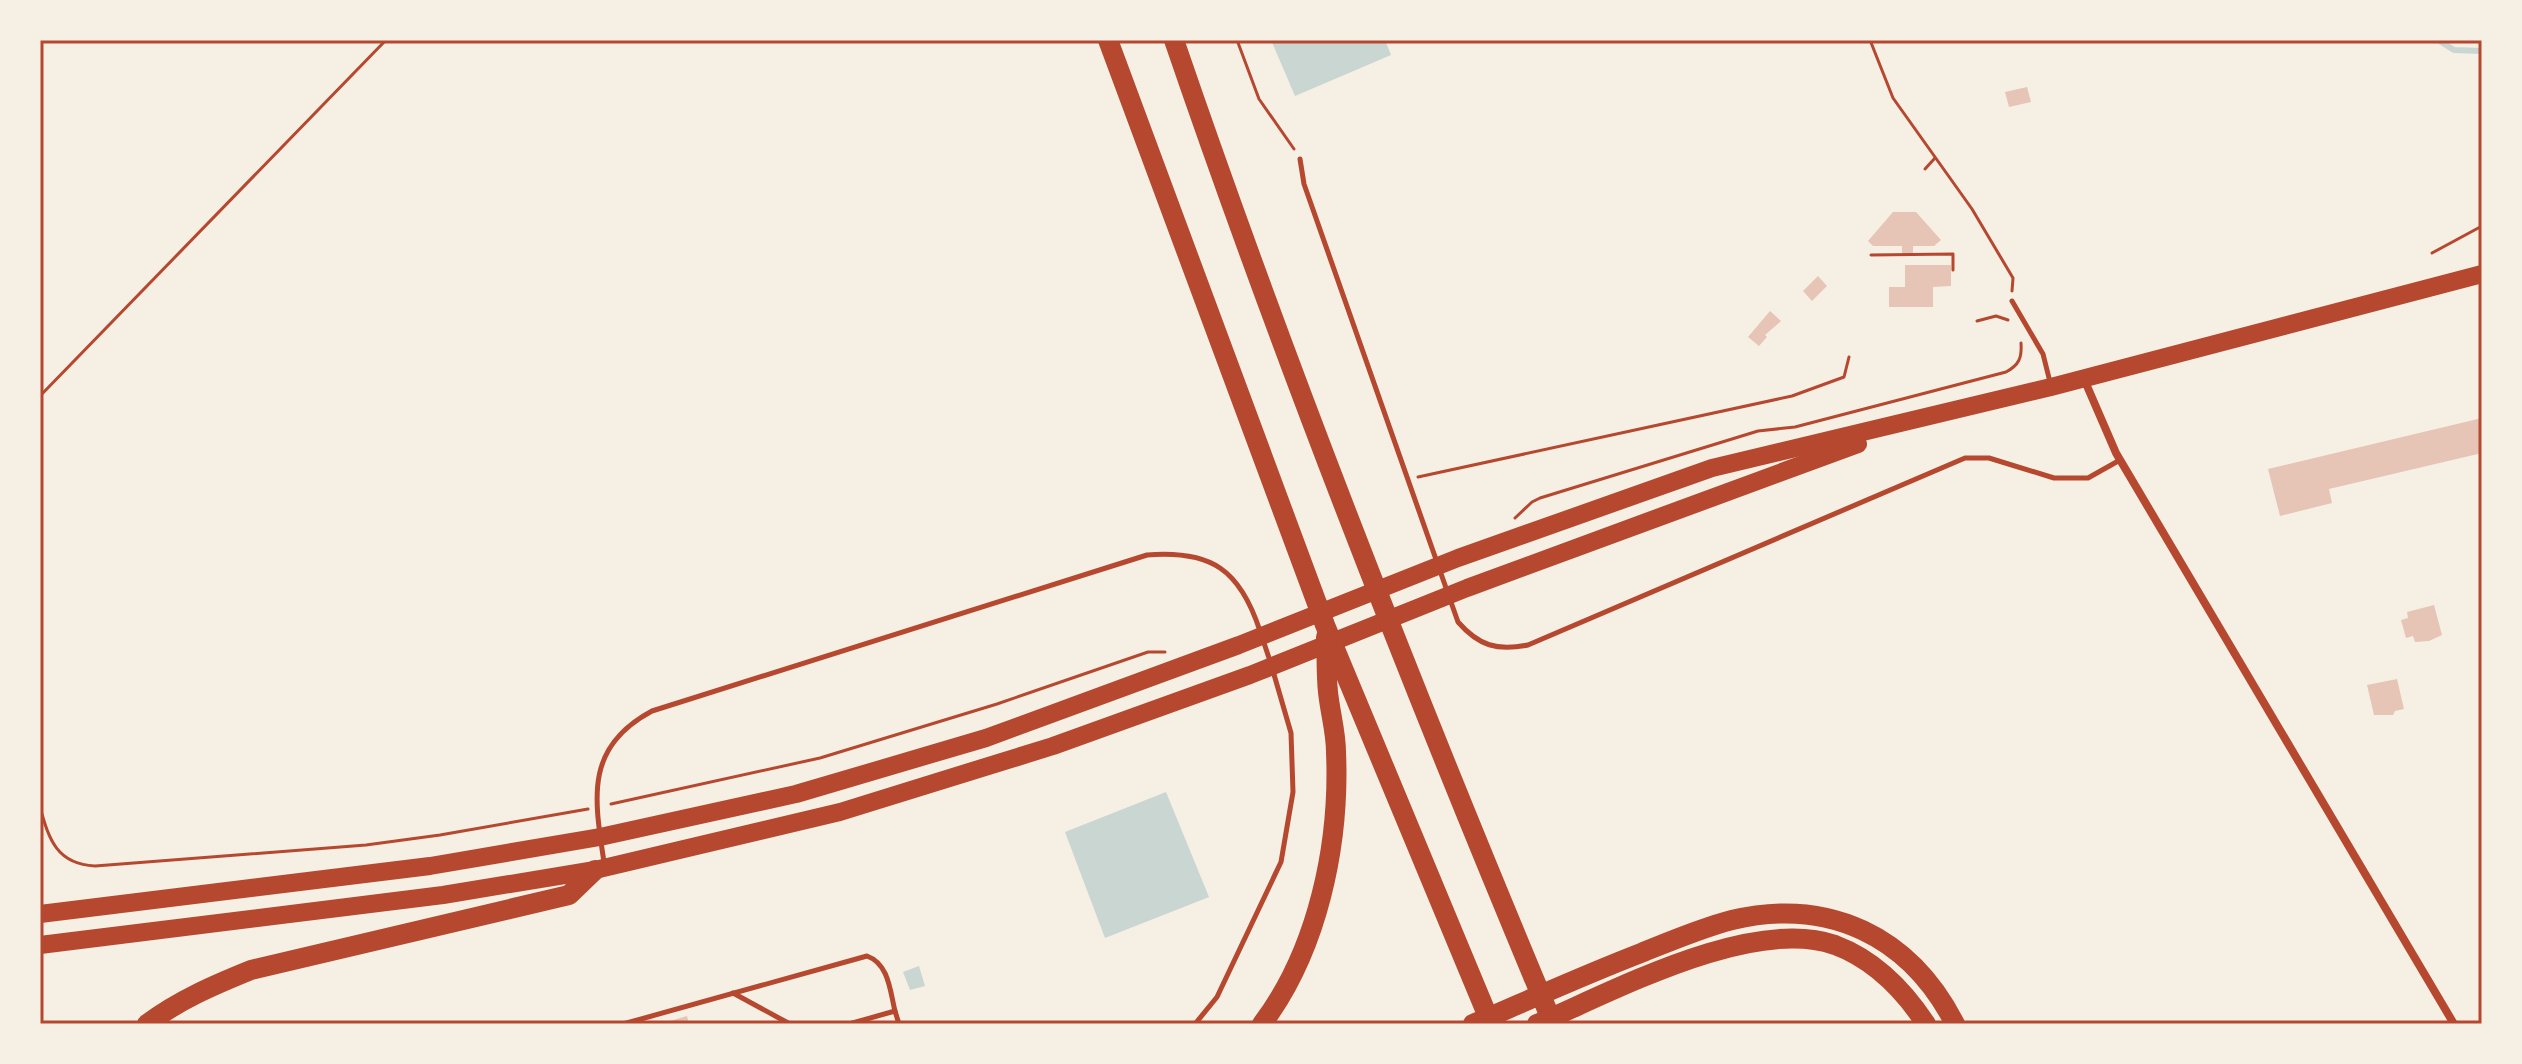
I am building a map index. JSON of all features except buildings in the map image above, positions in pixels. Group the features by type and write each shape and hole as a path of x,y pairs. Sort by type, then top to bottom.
{"highway":[{"path":"1108,40 1325,625 1491,1024"},
{"path":"1174,40 1235,217 1399,652 1553,1024"},
{"path":"1262,1024 1288,980 1319,907 1335,827 1336,749 1328,691 1325,625"},
{"path":"147,1024 183,1000 251,970 569,895 600,868"},
{"path":"1473,1024 1704,928 1735,919 1782,914 1823,916 1858,928 1893,948 1918,969 1955,1024"},
{"path":"1537,1024 1678,964 1733,947 1782,939 1833,945 1880,971 1907,995 1926,1024"}],"main road":[{"path":"40,914 430,866 600,837 796,794 986,738 1239,645 1458,558 1712,468 2051,387 2482,274"},
{"path":"40,945 443,895 600,868 840,812 961,777 1250,675 1467,588 1932,416"}],"street":[{"path":"2084,378 2094,407 2121,460 2454,1024"}],"lane":[{"path":"1300,159 1304,184 1458,622 1481,644 1495,648 1528,645 1965,458 1989,458 2054,478 2088,478 2121,460"},
{"path":"2012,301 2043,354 2051,387"},
{"path":"600,868 597,785 601,766 618,735 630,722 652,711 1147,555 1178,553 1206,561 1223,570 1239,585 1251,604 1291,733 1293,792 1281,862 1217,997 1195,1024"},
{"path":"623,1024 867,956 878,960 885,971 899,1024"},
{"path":"732,993 790,1024"},
{"path":"849,1024 895,1011"}],"path":[{"path":"40,396 386,40"},
{"path":"1237,40 1259,99 1300,159"},
{"path":"1870,40 1893,98 1972,209 2013,278 2012,301"},
{"path":"1925,169 1935,158"},
{"path":"2432,253 2482,226"},
{"path":"1871,255 1953,254 1953,270"},
{"path":"1977,321 1996,316 2014,325"},
{"path":"1508,522 1540,498 1748,433 1825,420 2006,372 2015,367 2020,358 2021,341"},
{"path":"1407,480 1792,396 1844,377 1849,357"},
{"path":"40,807 54,846 80,865 366,845 440,835 597,808 820,758 997,704 1148,652 1167,652"}],"shaded area":[{"path":"1271,40 1385,40 1391,55 1295,96"},
{"path":"1166,792 1209,897 1105,938 1065,832"},
{"path":"919,966 925,986 910,990 903,972"}],"waterway":[{"path":"2438,40 2454,50 2482,51"}]}
